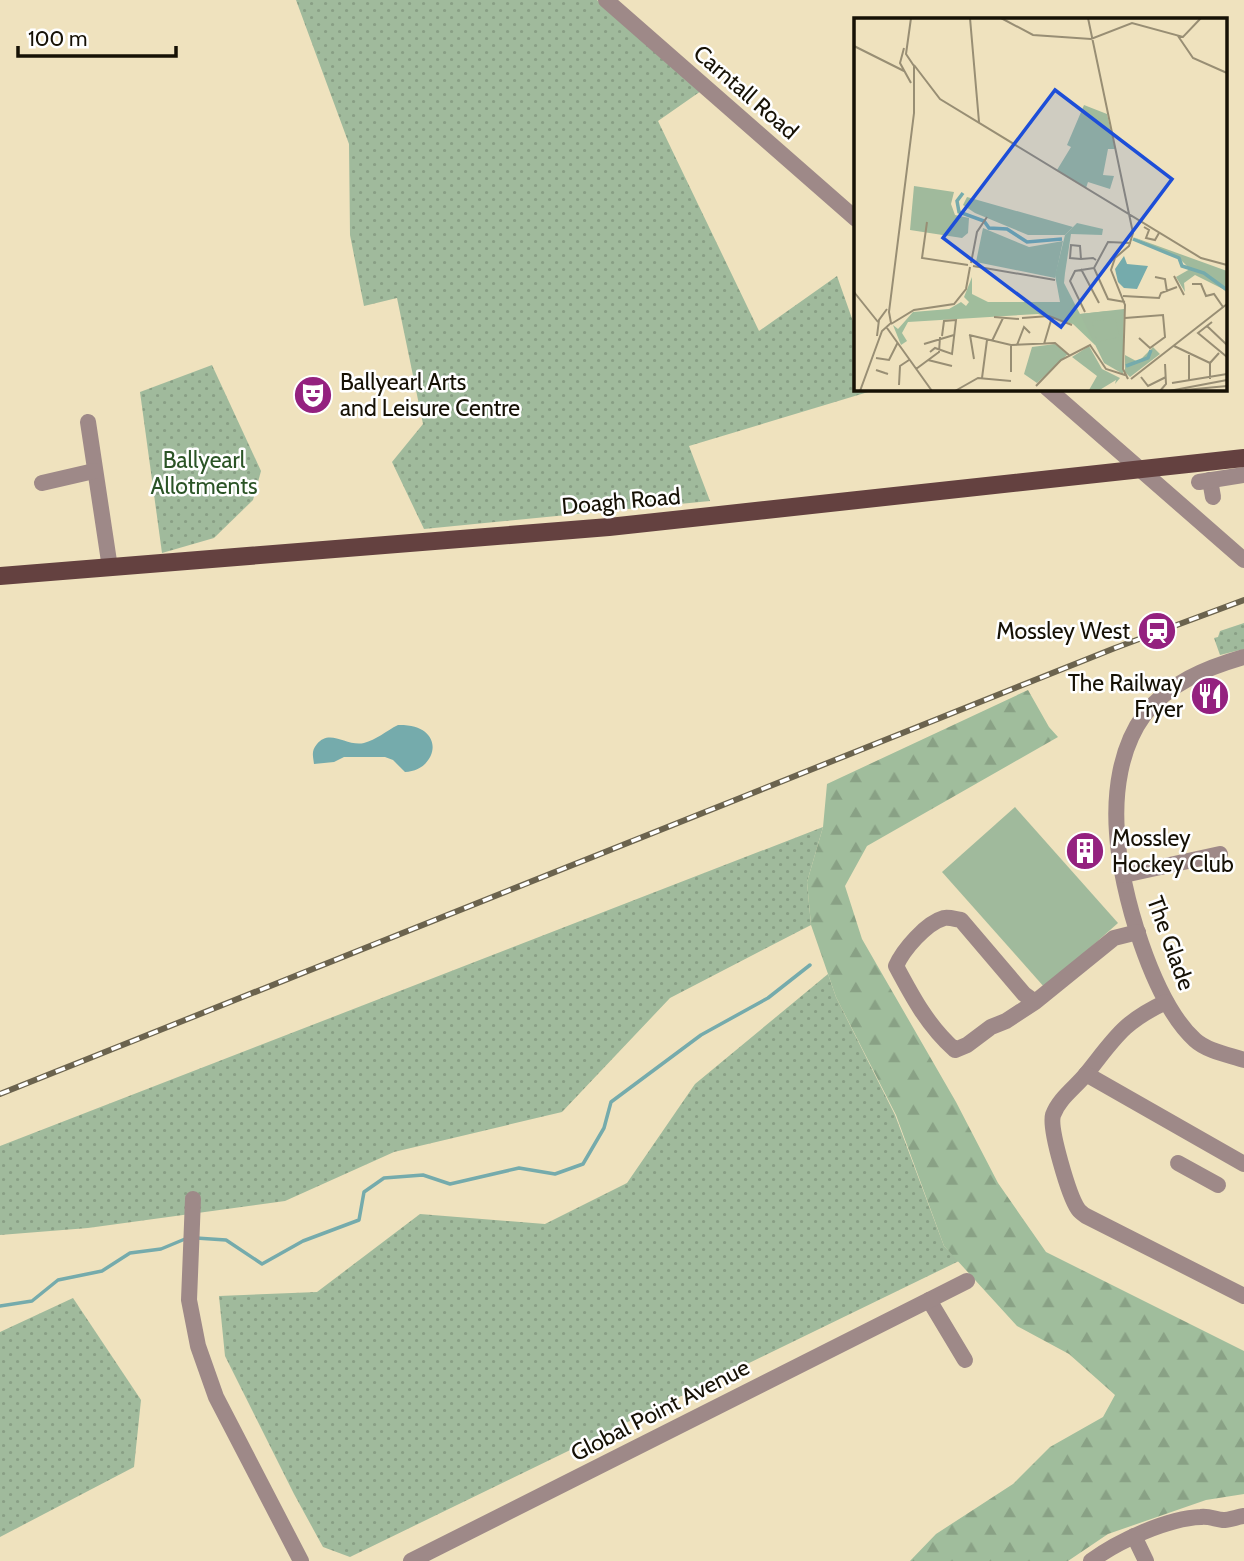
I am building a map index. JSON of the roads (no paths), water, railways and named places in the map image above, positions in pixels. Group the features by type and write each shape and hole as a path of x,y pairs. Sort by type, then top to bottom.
{"main road":[{"name":"Doagh Road","path":"0,576 609,527 1244,458"}],"street":[{"name":"Carntall Road","path":"606,0 854,217"},
{"path":"1049,390 1244,560"},
{"path":"88,422 110,568"},
{"path":"42,483 94,471"},
{"path":"1213,497 1205,481 1244,475"},
{"name":"The Glade","path":"1244,657 1185,680 1169,690 1144,716 1135,731 1119,774 1116,834 1138,932 1166,1002 1196,1041 1244,1060"},
{"path":"1124,875 1220,854"},
{"path":"1035,1002 1024,994 961,920 947,917 936,922 903,952 897,966 919,1008 937,1034 955,1050 1035,1002 1114,938 1138,932"},
{"path":"1166,1002 1131,1022 1108,1044 1058,1105 1052,1116 1052,1125 1078,1209 1093,1220 1244,1296"},
{"path":"1086,1074 1244,1164"},
{"path":"1203,1176 1212,1147"},
{"path":"1178,1163 1218,1185"},
{"path":"193,1199 189,1300 198,1346 216,1396 301,1561"},
{"name":"Global Point Avenue","path":"411,1561 967,1281"},
{"path":"929,1300 965,1360"},
{"path":"1091,1561 1107,1549 1134,1536 1186,1519 1204,1516 1224,1520 1244,1516"},
{"path":"1134,1536 1146,1561"}],"water":[{"path":"398,725 414,727 425,732 431,739 433,748 430,756 425,764 416,770 405,772 393,760 385,757 344,757 334,762 314,764 314,749 322,740 333,738 364,743"}],"waterway":[{"path":"196,1238 226,1240 262,1264 303,1241 359,1220 364,1192 384,1178 423,1175 450,1184 519,1168 555,1174 583,1164 604,1128 611,1102 701,1035 768,998 810,965"},
{"path":"0,1306 32,1301 58,1280 102,1271 130,1253 161,1249 185,1239"}],"railway":[{"path":"0,1094 1115,648 1244,600"}],"place":[{"name":"Ballyearl Arts and Leisure Centre","path":"313,395"},
{"name":"Mossley West","path":"1157,631"},
{"name":"The Railway Fryer","path":"1210,696"},
{"name":"Mossley Hockey Club","path":"1085,851"}],"park label":[{"name":"Ballyearl Allotments","path":"204,473"}]}
